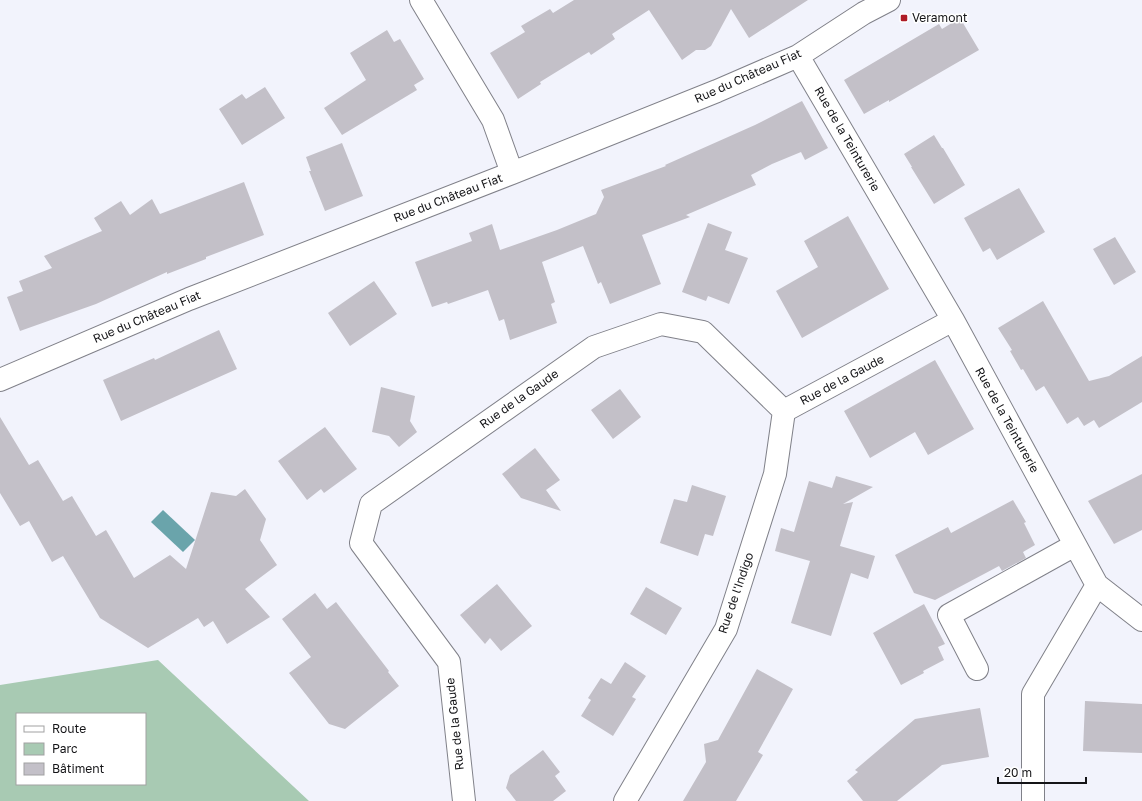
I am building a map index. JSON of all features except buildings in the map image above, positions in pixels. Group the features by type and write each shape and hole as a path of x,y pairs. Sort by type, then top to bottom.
{"street":[{"path":"421,0 493,120 512,173"},
{"name":"Rue du Château Fiat","path":"0,379 188,299 512,173 717,91 798,56 864,13 889,0"},
{"name":"Rue de la Teinturerie","path":"798,56 953,320 1097,585"},
{"name":"Rue de la Gaude","path":"464,801 448,662 361,543 371,504 594,347 661,324 703,332 784,411 953,320"},
{"name":"Rue de l'Indigo","path":"625,801 726,629 775,474 784,411"},
{"path":"977,669 949,615 1075,545"},
{"path":"1038,801 1032,801 1033,694 1097,585 1142,620"}],"green space":[{"path":"158,660 309,801 0,801 0,685"}],"water":[{"path":"163,510 195,540 183,552 151,522"}],"place":[{"name":"Veramont","path":"904,18"}]}
